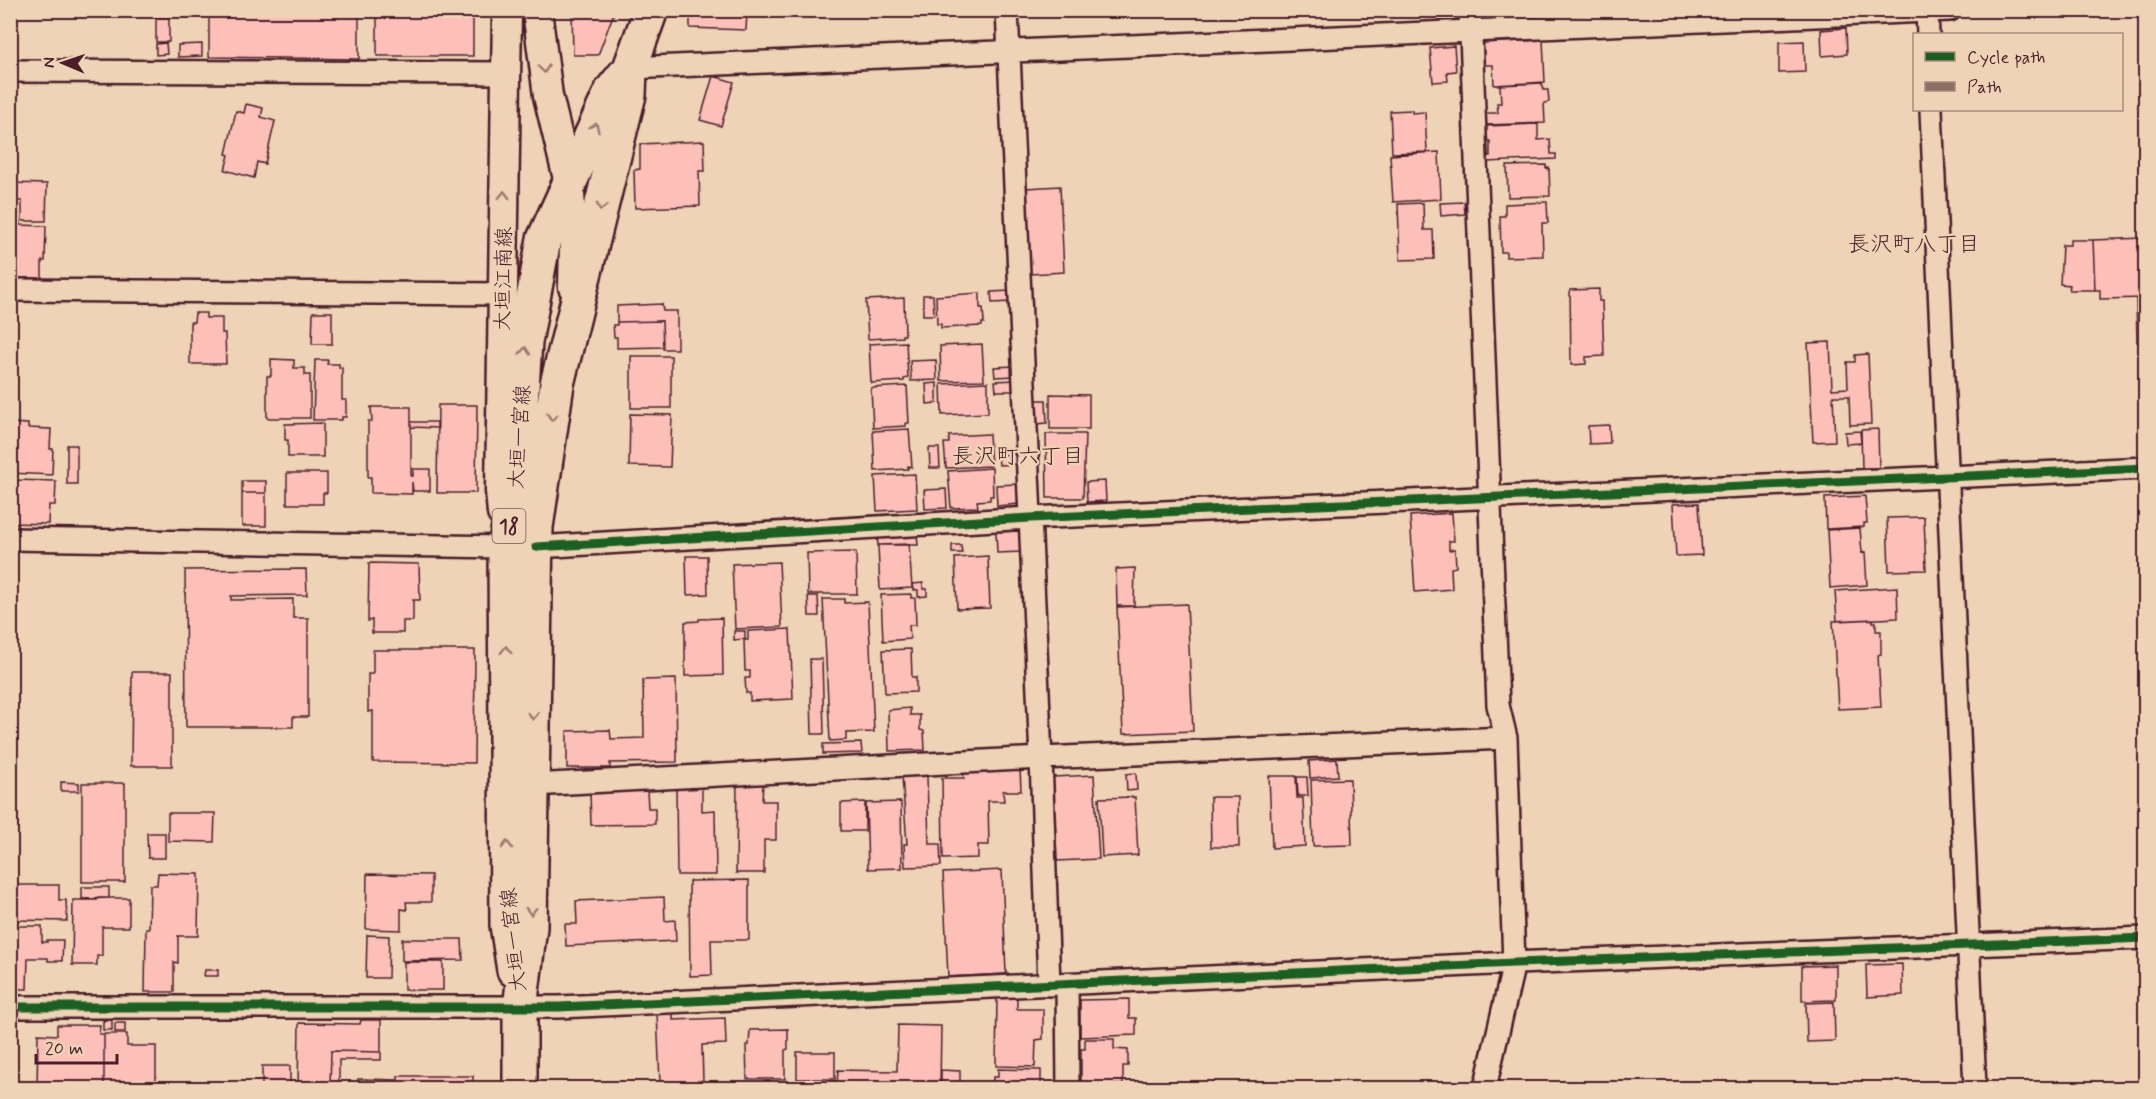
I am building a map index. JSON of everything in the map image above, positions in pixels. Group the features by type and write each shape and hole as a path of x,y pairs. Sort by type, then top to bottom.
{"main road":[{"name":"大垣江南線","path":"507,10 500,492 520,547"},
{"path":"537,10 548,96 568,183 574,245 572,322"},
{"name":"大垣一宮線","path":"520,1008 507,925 520,547 536,526 557,384 629,95 630,68 651,10"},
{"name":"大垣一宮線","path":"520,1089 520,1008 530,927 532,785 520,547 515,495 525,342 544,239 612,90 630,68"}],"street":[{"path":"1006,10 1041,758 1068,1089"},
{"path":"630,68 1008,52 1470,21 1950,10"},
{"path":"1927,12 1928,33"},
{"path":"1470,21 1498,705 1506,738 1514,963 1485,1089"},
{"path":"10,71 506,73"},
{"path":"1931,111 1974,1089"},
{"path":"10,290 503,294"},
{"path":"10,539 520,547 1030,518 2145,468"},
{"path":"532,785 1041,758 1506,738"},
{"path":"10,1007 230,1005 520,1008 1514,963 2145,938"}],"building":[{"path":"209,10 359,10 359,59 209,57"},
{"path":"377,10 473,10 473,56 377,56"},
{"path":"572,10 615,10 598,55 573,55"},
{"path":"753,10 753,13 747,13 746,30 690,28 690,11"},
{"path":"1564,10 1598,10 1598,13 1564,14"},
{"path":"156,17 169,17 169,42 156,42"},
{"path":"1846,28 1847,54 1822,56 1821,30"},
{"path":"1543,40 1545,82 1494,85 1493,65 1484,65 1483,43"},
{"path":"1804,41 1805,72 1779,73 1779,42"},
{"path":"166,43 167,54 156,55 156,44"},
{"path":"202,44 202,56 178,57 178,45"},
{"path":"1454,46 1456,71 1447,72 1448,81 1433,82 1430,48"},
{"path":"713,76 734,82 721,126 700,120"},
{"path":"1542,83 1543,90 1548,90 1549,102 1544,103 1545,123 1485,125 1484,113 1498,113 1497,103 1501,103 1500,85"},
{"path":"246,104 263,108 261,117 275,121 265,164 257,162 254,178 225,170 229,155 226,154 236,111 244,113"},
{"path":"1412,110 1412,113 1425,112 1427,152 1392,153 1390,111"},
{"path":"1538,124 1538,140 1550,139 1551,154 1556,154 1556,159 1487,162 1487,156 1490,156 1490,141 1485,141 1485,126"},
{"path":"704,141 705,171 699,171 700,206 635,208 634,170 640,169 640,144"},
{"path":"1439,152 1441,199 1393,202 1390,155"},
{"path":"1546,165 1546,168 1549,167 1550,196 1508,197 1507,166"},
{"path":"10,183 47,184 46,221 22,221 22,201 10,201"},
{"path":"1060,186 1064,272 1030,274 1026,188"},
{"path":"1464,202 1465,214 1441,216 1440,203"},
{"path":"1547,202 1548,223 1542,223 1543,256 1506,257 1506,252 1501,252 1500,216 1505,216 1505,204"},
{"path":"1423,203 1424,230 1433,230 1434,259 1400,260 1398,204"},
{"path":"10,220 19,220 20,225 46,226 42,278 10,278"},
{"path":"2144,238 2146,298 2100,299 2100,290 2095,290 2093,240"},
{"path":"2070,240 2093,240 2095,290 2069,290 2070,285 2060,284 2062,245 2070,245"},
{"path":"1599,289 1599,301 1602,301 1604,356 1586,357 1586,364 1571,365 1570,290"},
{"path":"1011,291 1012,302 992,303 991,292"},
{"path":"980,293 980,308 983,308 984,323 982,326 941,328 941,324 937,324 936,296"},
{"path":"923,295 933,295 934,315 923,315"},
{"path":"904,298 905,335 868,339 866,300"},
{"path":"2136,299 2146,299 2146,342 2137,342"},
{"path":"662,304 663,311 677,311 677,349 663,349 662,321 617,322 617,306"},
{"path":"313,312 332,312 332,344 312,344"},
{"path":"195,313 206,313 206,318 222,318 226,364 190,364 190,322 194,322"},
{"path":"662,321 663,347 617,348 617,337 614,337 613,325 617,325 617,322"},
{"path":"906,342 908,378 904,381 871,383 869,344"},
{"path":"1830,342 1832,389 1848,388 1847,362 1855,362 1855,355 1868,354 1871,424 1850,425 1849,396 1833,396 1835,441 1813,442 1808,343"},
{"path":"982,344 984,380 941,381 940,346"},
{"path":"631,356 671,356 671,408 631,408"},
{"path":"271,359 294,360 294,368 305,368 305,375 310,375 310,418 267,418 267,376 271,376"},
{"path":"315,360 328,360 327,364 339,364 339,368 342,367 342,400 346,400 346,417 342,417 342,420 313,420"},
{"path":"936,360 937,380 911,381 910,361"},
{"path":"1015,366 1015,376 995,377 994,367"},
{"path":"1016,380 1016,391 996,391 995,381"},
{"path":"988,382 988,413 942,415 941,384"},
{"path":"937,383 937,403 927,404 926,384"},
{"path":"907,386 909,423 906,423 906,426 873,428 871,388"},
{"path":"1050,394 1089,395 1089,429 1050,429"},
{"path":"1035,400 1046,400 1047,423 1035,424"},
{"path":"438,405 477,405 476,493 437,493"},
{"path":"371,407 411,407 411,476 413,476 413,469 430,469 430,491 413,491 412,482 412,494 371,493 371,477 368,477 368,421 372,421"},
{"path":"630,414 672,415 670,467 629,466"},
{"path":"411,422 437,422 437,428 411,427"},
{"path":"11,423 28,424 28,428 51,429 52,475 10,473"},
{"path":"323,423 323,457 288,457 285,424"},
{"path":"1609,425 1610,443 1589,444 1588,426"},
{"path":"909,429 912,467 875,471 873,431"},
{"path":"1878,429 1879,468 1862,468 1861,430"},
{"path":"1860,431 1861,443 1846,444 1845,432"},
{"path":"989,434 991,466 946,468 944,443 949,443 949,436"},
{"path":"1046,434 1085,434 1083,498 1047,498"},
{"path":"67,445 77,445 77,484 67,484"},
{"path":"929,448 939,448 940,468 930,468"},
{"path":"1018,454 1019,464 999,465 998,455"},
{"path":"992,468 993,496 990,496 990,500 977,501 978,507 951,508 948,471"},
{"path":"287,473 327,473 327,493 323,493 323,504 287,504"},
{"path":"915,474 917,509 877,511 875,476"},
{"path":"10,480 56,481 55,505 49,505 48,524 10,523"},
{"path":"242,481 266,481 266,493 242,493"},
{"path":"1105,481 1106,501 1087,502 1086,482"},
{"path":"1018,484 1019,504 997,506 996,485"},
{"path":"946,489 947,508 925,509 924,490"},
{"path":"242,493 266,493 266,526 242,526"},
{"path":"1865,496 1867,523 1864,523 1864,527 1826,529 1825,498"},
{"path":"1699,503 1702,555 1676,556 1673,504"},
{"path":"1452,513 1454,541 1449,541 1449,550 1455,549 1456,567 1451,568 1452,589 1415,592 1410,516"},
{"path":"1924,517 1926,570 1889,571 1887,518"},
{"path":"1860,528 1862,553 1865,552 1867,585 1830,588 1827,530"},
{"path":"1020,531 1021,552 997,553 996,532"},
{"path":"917,534 918,545 878,545 877,537"},
{"path":"909,544 912,588 880,590 878,545"},
{"path":"952,545 961,545 962,553 952,553"},
{"path":"856,552 857,594 808,594 807,553"},
{"path":"686,556 707,556 708,594 687,595"},
{"path":"988,556 990,608 957,609 955,558"},
{"path":"779,562 782,627 735,629 732,564"},
{"path":"369,563 419,564 420,600 413,600 413,621 403,621 403,633 372,633 372,620 368,621"},
{"path":"1135,568 1134,606 1117,606 1116,569"},
{"path":"306,569 307,595 231,596 231,600 293,599 293,618 308,618 308,717 293,717 293,727 186,727 185,570"},
{"path":"923,583 923,589 927,589 927,596 918,597 918,590 914,590 913,584"},
{"path":"1897,587 1898,618 1837,621 1835,591"},
{"path":"911,594 911,598 915,598 916,625 909,625 910,639 883,641 881,595"},
{"path":"808,596 818,596 819,616 809,616"},
{"path":"823,599 844,599 844,603 868,602 874,732 846,733 846,740 830,741"},
{"path":"1187,604 1193,731 1123,734 1117,607"},
{"path":"722,618 723,675 685,676 685,622"},
{"path":"1873,619 1873,622 1876,622 1876,631 1881,631 1881,654 1878,655 1881,707 1838,709 1833,621"},
{"path":"790,629 793,699 750,701 750,693 746,693 745,678 750,678 750,671 745,671 744,640 748,640 748,631"},
{"path":"734,631 745,631 745,639 734,640"},
{"path":"911,649 912,677 916,677 916,692 885,693 883,650"},
{"path":"373,650 475,650 474,763 373,762 373,711 368,712 368,674 373,674"},
{"path":"810,659 822,659 824,734 812,734"},
{"path":"132,672 172,672 172,766 131,766"},
{"path":"676,679 677,762 610,763 610,768 567,768 567,731 610,730 611,739 644,738 643,680"},
{"path":"910,708 910,715 920,715 920,730 924,731 925,750 889,751 888,710"},
{"path":"861,743 862,753 823,754 823,744"},
{"path":"1337,759 1338,776 1310,778 1309,761"},
{"path":"1002,769 1020,769 1021,791 1003,791 1004,801 988,801 989,845 978,845 978,858 943,859 942,778 964,778 963,772 1002,772"},
{"path":"1136,773 1137,790 1127,791 1126,774"},
{"path":"1094,775 1099,859 1057,861 1053,777"},
{"path":"902,776 927,776 929,844 940,844 941,866 905,867 904,844 907,844"},
{"path":"1269,776 1296,776 1297,798 1303,798 1305,846 1272,848"},
{"path":"1297,777 1307,777 1308,796 1298,796"},
{"path":"1350,779 1352,845 1313,846 1311,780"},
{"path":"61,782 79,783 79,791 61,791"},
{"path":"82,783 125,783 125,882 82,882"},
{"path":"737,783 763,783 762,801 776,801 776,840 764,840 764,873 736,873"},
{"path":"702,786 702,811 715,810 716,875 677,875 676,787"},
{"path":"647,791 648,808 655,808 655,824 591,825 590,792"},
{"path":"1135,797 1138,855 1102,857 1099,798"},
{"path":"1210,797 1238,797 1239,847 1211,847"},
{"path":"865,802 865,831 841,831 841,803"},
{"path":"901,802 902,868 868,869 866,803"},
{"path":"168,813 215,813 214,842 168,841"},
{"path":"147,833 165,833 165,858 148,858"},
{"path":"1002,870 1006,974 948,977 943,873"},
{"path":"158,873 199,874 198,936 178,936 178,963 174,962 174,992 145,992 146,929 149,929 150,885 157,885"},
{"path":"367,874 431,875 431,902 406,902 407,910 401,909 401,930 366,929"},
{"path":"749,880 749,940 711,940 712,975 690,976 689,881"},
{"path":"10,885 14,885 13,920 10,920"},
{"path":"14,885 59,885 59,900 66,900 67,921 13,920"},
{"path":"82,887 109,887 109,898 82,899"},
{"path":"664,897 665,921 675,920 676,941 566,946 565,924 577,924 576,901"},
{"path":"97,898 129,898 129,927 102,927 102,956 97,956 97,965 72,965 73,900 97,900"},
{"path":"10,926 42,926 42,942 63,940 62,961 28,958 27,989 10,989"},
{"path":"367,935 389,936 388,978 366,978"},
{"path":"402,939 462,939 463,960 402,961"},
{"path":"404,962 443,962 443,990 404,990"},
{"path":"1902,964 1903,995 1867,997 1866,965"},
{"path":"1836,965 1836,1000 1802,1001 1802,966"},
{"path":"205,970 218,970 218,976 204,976"},
{"path":"997,997 1017,998 1017,1009 1043,1009 1043,1039 1036,1040 1035,1067 996,1066"},
{"path":"1129,999 1129,1018 1136,1018 1136,1035 1080,1037 1080,1000"},
{"path":"1834,1002 1835,1041 1807,1042 1806,1003"},
{"path":"673,1012 673,1020 725,1018 726,1044 702,1045 703,1081 660,1083 657,1013"},
{"path":"112,1020 112,1030 103,1030 103,1021"},
{"path":"361,1020 381,1020 381,1052 331,1051 330,1088 298,1088 299,1023 360,1024"},
{"path":"115,1023 125,1023 125,1032 115,1032"},
{"path":"57,1025 100,1025 99,1034 104,1034 104,1088 37,1088 38,1034 57,1035"},
{"path":"898,1025 941,1026 940,1088 837,1088 838,1070 897,1071"},
{"path":"788,1029 785,1079 747,1079 746,1045 749,1045 750,1030"},
{"path":"104,1034 127,1034 127,1046 156,1046 156,1088 104,1088"},
{"path":"1085,1039 1114,1039 1114,1049 1128,1050 1128,1066 1123,1066 1123,1085 1081,1085 1081,1049 1085,1049"},
{"path":"331,1051 381,1052 381,1060 339,1060 339,1088 330,1088"},
{"path":"797,1052 835,1052 835,1079 797,1079"},
{"path":"262,1066 290,1066 290,1088 262,1088"},
{"path":"998,1069 1041,1070 1041,1084 1047,1085 1047,1088 992,1088 993,1077 998,1077"},
{"path":"941,1070 960,1071 960,1088 941,1088"},
{"path":"398,1076 473,1076 473,1088 367,1088 367,1079 398,1080"},
{"path":"358,1079 367,1079 367,1088 357,1088"},
{"path":"836,1081 836,1088 811,1088 811,1082"},
{"path":"588,1086 616,1086 616,1088 588,1088"},
{"path":"1124,1086 1124,1088 1082,1088 1082,1087"}],"cycle path":[{"path":"536,547 1030,518 2146,468"},
{"path":"10,1007 559,1007 1514,963 2146,938"}],"district":[{"name":"長沢町八丁目","path":"1914,243"},
{"name":"長沢町六丁目","path":"1018,455"}]}
